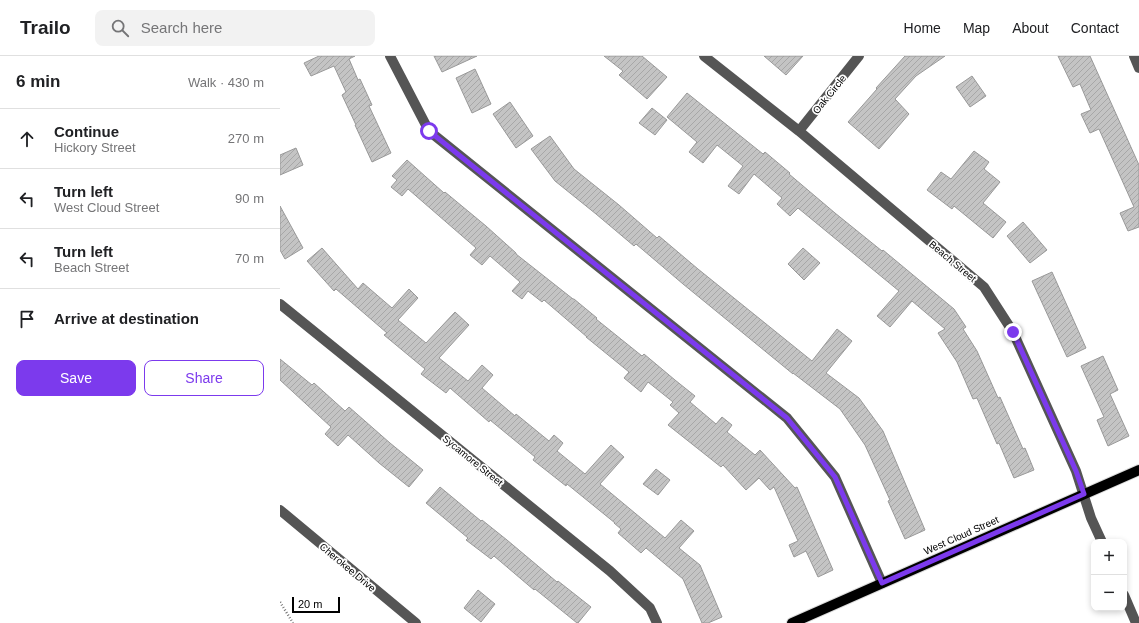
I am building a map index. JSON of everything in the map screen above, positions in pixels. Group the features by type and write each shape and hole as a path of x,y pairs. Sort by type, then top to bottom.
{"main road":[{"name":"West Cloud Street","path":"792,623 1139,470"}],"street":[{"path":"390,56 429,131 787,418 835,477 882,583"},
{"name":"Beach Street","path":"704,56 798,131 984,288 1013,332 1076,471 1091,518 1101,539"},
{"name":"Oak Circle","path":"798,131 859,56"},
{"path":"1134,56 1139,68"},
{"name":"Sycamore Street","path":"280,304 610,571 650,608 657,623"},
{"name":"Cherokee Drive","path":"280,510 416,623"},
{"path":"1127,602 1136,623"}],"path":[{"path":"280,602 293,623"}],"building":[{"path":"319,56 355,56 349,59 358,80 360,79 372,105 369,106 391,153 372,162 342,95 346,92 334,66 311,76 304,63"},
{"path":"434,56 477,56 442,72"},
{"path":"604,56 642,56 667,77 647,99 619,75 623,71"},
{"path":"764,56 803,56 786,75"},
{"path":"905,56 945,56 916,76 895,99 909,114 879,149 848,122"},
{"path":"1058,56 1090,56 1139,165 1139,227 1128,231 1120,213 1134,207 1099,129 1090,133 1081,114 1091,110 1080,84 1073,87"},
{"path":"475,69 491,104 472,113 456,78"},
{"path":"972,76 986,96 970,107 956,87"},
{"path":"687,93 763,154 765,152 835,213 882,251 883,250 954,309 966,327 963,329 977,351 998,398 1000,397 1023,449 1025,448 1034,470 1014,478 977,398 973,399 957,362 938,333 945,329 912,301 890,327 877,316 899,291 798,208 790,216 777,204 782,198 754,174 739,194 728,186 743,166 717,145 703,163 689,152 697,142 667,117"},
{"path":"510,102 533,136 516,148 493,114"},
{"path":"652,108 667,120 655,135 639,123"},
{"path":"550,136 574,169 657,238 659,236 812,361 837,329 852,341 826,373 859,398 883,431 925,530 905,539 888,501 890,500 865,445 840,409 793,374 636,244 634,246 555,181 531,149"},
{"path":"296,148 303,165 280,175 280,155"},
{"path":"974,151 989,162 984,169 1000,182 983,203 1006,222 993,238 954,206 952,209 927,190 941,172 951,179"},
{"path":"407,160 444,193 445,192 486,226 516,254 574,299 642,356 644,354 695,396 690,402 716,424 722,417 732,425 727,432 755,455 760,450 795,488 797,487 833,570 818,577 806,551 794,557 789,545 798,541 774,487 770,490 759,478 746,490 723,465 721,467 668,425 679,413 670,405 673,402 648,382 641,392 624,378 629,372 544,300 542,302 528,291 522,299 512,291 520,282 490,256 482,265 470,255 476,248 408,189 402,196 391,187 397,180 392,176"},
{"path":"280,206 303,248 285,259 280,250"},
{"path":"1023,222 1047,250 1030,263 1007,236"},
{"path":"322,248 358,289 363,283 392,308 409,289 418,298 398,320 426,343 455,312 469,325 439,358 468,381 482,365 493,375 482,388 515,416 516,414 549,441 554,435 563,443 557,451 585,474 611,445 624,457 600,484 665,538 681,520 694,531 679,548 700,565 722,617 708,623 702,623 683,579 646,548 641,553 618,533 621,529 615,523 567,484 566,486 533,460 535,457 490,420 489,422 450,388 446,393 421,374 425,369 384,335 387,333 336,289 334,291 307,261"},
{"path":"803,248 820,263 804,280 788,264"},
{"path":"1052,272 1086,348 1067,357 1032,281"},
{"path":"1103,356 1118,390 1110,394 1129,436 1108,446 1097,420 1104,417 1081,366"},
{"path":"280,359 312,385 314,383 345,411 349,407 423,470 409,487 348,435 338,446 325,434 331,427 280,380"},
{"path":"656,469 670,480 658,495 643,484"},
{"path":"440,487 557,582 558,581 591,607 578,623 535,589 534,590 494,556 491,559 466,540 468,538 426,503"},
{"path":"478,590 495,604 481,622 464,608"}],"route":[{"path":"429,131 787,418 835,477 882,583 1084,494 1076,471 1013,332"}]}
